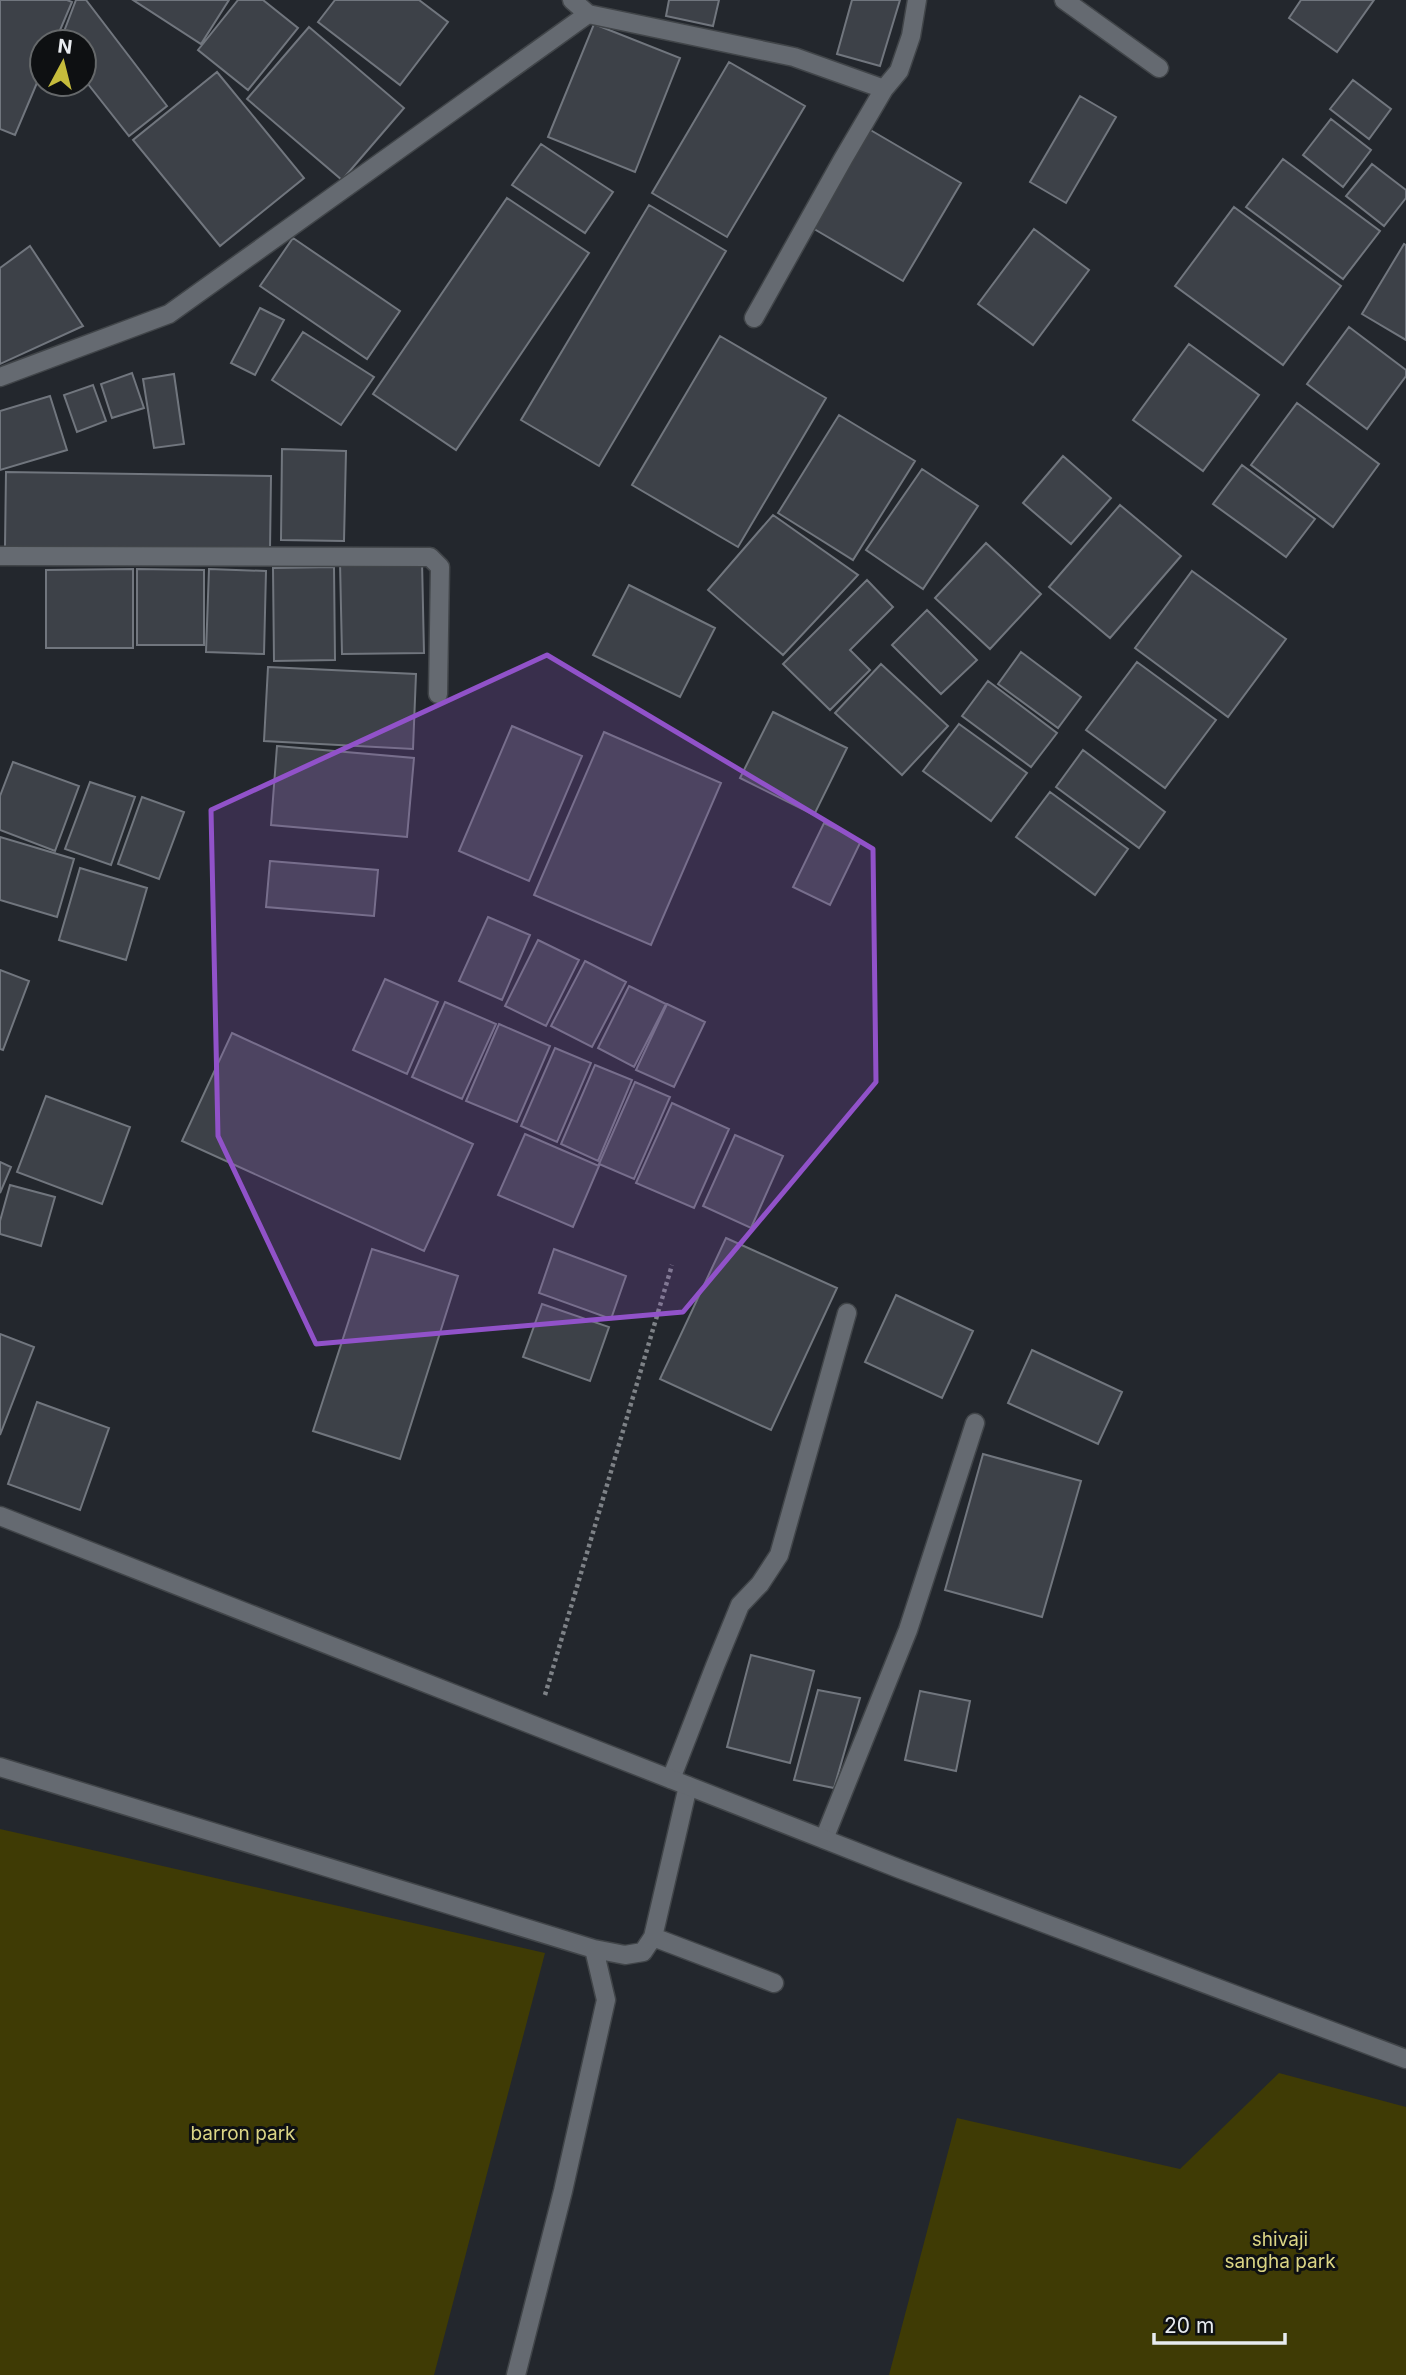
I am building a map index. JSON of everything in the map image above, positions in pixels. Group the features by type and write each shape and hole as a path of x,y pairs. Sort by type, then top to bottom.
{"street":[{"path":"572,0 587,14 794,57 884,89"},
{"path":"754,318 884,89 899,71 911,36 918,0"},
{"path":"1064,0 1159,68"},
{"path":"0,377 169,314 587,14"},
{"path":"0,556 430,556 440,566 438,694"},
{"path":"0,1767 594,1949 625,1955 643,1952 653,1937 680,1783 715,1666 740,1605 760,1584 779,1555 847,1313"},
{"path":"824,1839 908,1630 975,1423"},
{"path":"0,1516 824,1839 1406,2059"},
{"path":"653,1937 774,1983"},
{"path":"516,2375 564,2190 606,2000 594,1949"}],"path":[{"path":"536,1726 672,1265"}],"highlighted area":[{"path":"547,655 873,849 876,1082 683,1312 316,1344 218,1136 211,810"}],"green space":[{"name":"barron park","path":"0,1829 545,1953 434,2375 0,2375"},
{"name":"shivaji sangha park","path":"1279,2073 1406,2107 1406,2375 889,2375 957,2118 1180,2169"}],"building":[{"path":"0,0 72,2 61,28 28,28 28,98 31,98 15,135 0,129"},
{"path":"76,0 86,0 167,106 129,136 98,97 98,28 65,28"},
{"path":"133,0 229,0 201,44"},
{"path":"238,0 263,0 298,28 248,90 198,50"},
{"path":"335,0 419,0 448,22 400,85 318,22"},
{"path":"669,0 719,0 713,26 666,16"},
{"path":"852,0 900,0 880,66 837,54"},
{"path":"1301,0 1374,0 1337,52 1289,18"},
{"path":"594,24 680,58 635,172 548,137"},
{"path":"309,27 404,108 342,180 247,99"},
{"path":"729,62 805,106 727,237 652,193"},
{"path":"217,72 304,178 220,246 133,140"},
{"path":"1353,80 1391,109 1369,139 1330,109"},
{"path":"1080,96 1116,117 1066,203 1030,182"},
{"path":"1331,119 1371,150 1343,187 1303,155"},
{"path":"867,128 961,183 903,281 809,226"},
{"path":"541,144 613,192 585,233 512,185"},
{"path":"1283,159 1380,231 1343,279 1246,207"},
{"path":"1372,164 1406,190 1406,198 1384,226 1346,196"},
{"path":"507,198 589,253 456,450 373,394"},
{"path":"649,205 726,251 599,466 521,420"},
{"path":"1234,207 1341,286 1283,365 1175,286"},
{"path":"1034,229 1089,270 1033,345 978,304"},
{"path":"293,238 400,311 367,359 260,286"},
{"path":"1404,244 1406,245 1406,340 1362,314"},
{"path":"30,246 83,326 0,364 0,268"},
{"path":"260,308 284,320 255,375 231,363"},
{"path":"1349,327 1406,370 1406,376 1367,429 1307,384"},
{"path":"303,332 374,377 341,425 272,380"},
{"path":"720,336 826,398 738,547 632,485"},
{"path":"1189,344 1259,395 1203,471 1133,420"},
{"path":"132,373 144,408 112,418 101,384"},
{"path":"174,374 184,444 154,448 143,379"},
{"path":"93,385 106,421 77,432 64,395"},
{"path":"50,396 67,450 0,470 0,411"},
{"path":"1297,403 1379,464 1333,527 1251,465"},
{"path":"839,415 915,461 853,560 778,513"},
{"path":"282,449 346,451 344,541 281,540"},
{"path":"1063,456 1111,498 1071,544 1023,503"},
{"path":"1242,465 1315,519 1286,557 1213,504"},
{"path":"922,469 978,506 923,589 866,550"},
{"path":"6,472 271,476 270,550 5,547"},
{"path":"1120,505 1181,556 1110,638 1049,587"},
{"path":"773,515 858,575 783,655 708,590"},
{"path":"986,543 1041,594 990,649 935,598"},
{"path":"422,561 424,653 342,654 340,562"},
{"path":"334,567 335,660 274,661 273,568"},
{"path":"133,569 133,648 46,648 46,570"},
{"path":"137,569 204,570 204,645 137,645"},
{"path":"209,569 266,571 264,654 206,652"},
{"path":"1192,571 1286,639 1228,717 1135,648"},
{"path":"867,580 893,607 850,650 870,670 830,710 783,664"},
{"path":"629,585 715,628 680,697 593,655"},
{"path":"927,610 977,660 941,694 892,645"},
{"path":"1021,652 1081,697 1058,728 998,684"},
{"path":"1137,662 1216,720 1165,788 1086,730"},
{"path":"881,664 948,726 902,775 835,713"},
{"path":"268,667 416,674 413,749 264,741"},
{"path":"988,681 1057,733 1031,767 962,716"},
{"path":"773,712 847,748 814,815 740,778"},
{"path":"959,724 1027,773 991,821 923,771"},
{"path":"512,726 582,756 529,881 459,851"},
{"path":"604,732 721,783 651,945 534,895"},
{"path":"277,746 414,758 407,837 271,825"},
{"path":"1083,750 1165,812 1139,848 1056,787"},
{"path":"13,762 79,786 55,851 0,830 0,796"},
{"path":"90,782 135,797 111,865 65,849"},
{"path":"1050,792 1128,849 1095,895 1016,837"},
{"path":"142,797 184,812 159,879 118,864"},
{"path":"824,823 861,841 830,905 793,887"},
{"path":"0,837 74,859 57,917 0,900"},
{"path":"270,861 378,870 374,916 266,907"},
{"path":"80,868 147,888 126,960 59,940"},
{"path":"488,917 530,935 502,1000 459,981"},
{"path":"538,940 579,960 546,1026 505,1006"},
{"path":"585,961 626,982 592,1047 551,1026"},
{"path":"0,970 29,981 3,1050 0,1049"},
{"path":"385,979 438,1002 407,1074 353,1050"},
{"path":"629,986 666,1004 634,1067 598,1048"},
{"path":"445,1002 496,1024 462,1099 412,1077"},
{"path":"667,1004 705,1022 674,1087 636,1070"},
{"path":"499,1024 550,1046 517,1122 466,1101"},
{"path":"232,1033 473,1144 424,1251 182,1141"},
{"path":"555,1048 591,1063 557,1142 521,1126"},
{"path":"595,1065 632,1080 598,1161 561,1144"},
{"path":"635,1082 670,1097 634,1179 599,1164"},
{"path":"46,1096 130,1127 102,1204 17,1172"},
{"path":"672,1103 729,1129 694,1208 636,1183"},
{"path":"525,1134 599,1166 573,1227 498,1195"},
{"path":"735,1135 783,1156 751,1228 703,1206"},
{"path":"0,1162 11,1167 0,1193"},
{"path":"10,1185 55,1197 41,1246 0,1234 0,1221"},
{"path":"726,1238 837,1288 771,1430 660,1379"},
{"path":"372,1249 458,1276 400,1459 313,1431"},
{"path":"554,1249 626,1276 611,1319 539,1293"},
{"path":"896,1295 973,1331 942,1398 865,1362"},
{"path":"542,1304 609,1327 590,1381 523,1357"},
{"path":"0,1334 34,1347 0,1435"},
{"path":"1032,1350 1122,1392 1098,1444 1008,1403"},
{"path":"37,1402 109,1428 80,1510 8,1484"},
{"path":"983,1454 1081,1481 1042,1617 945,1590"},
{"path":"751,1655 814,1671 790,1763 727,1747"},
{"path":"818,1690 860,1698 834,1788 794,1780"},
{"path":"920,1691 970,1701 956,1771 905,1760"}]}
